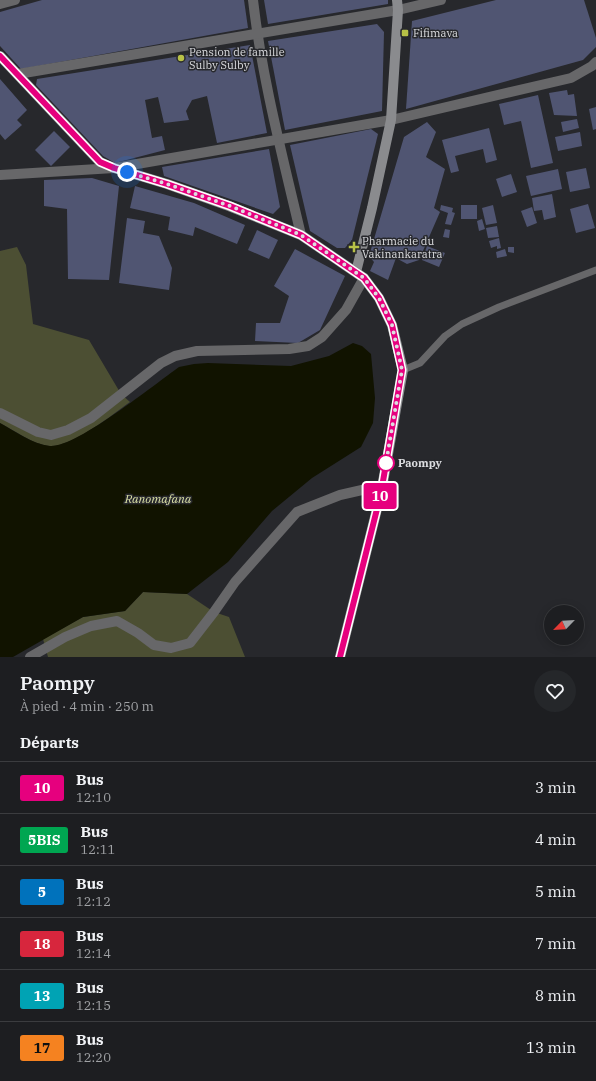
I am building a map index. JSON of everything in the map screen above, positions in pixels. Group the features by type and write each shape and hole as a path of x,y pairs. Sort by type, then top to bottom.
{"street":[{"path":"0,4 15,0"},
{"path":"253,0 257,35 301,235"},
{"path":"356,272 372,208 391,120 398,10 397,0"},
{"path":"18,74 257,35 398,10 441,0"},
{"path":"0,56 100,162 230,206 301,235 364,278 379,298 392,325 402,370 381,493 340,657"},
{"path":"0,175 114,168 391,120 571,78 592,66 596,62"},
{"path":"0,413 38,432 51,435 68,430 91,418 161,363 175,356 196,351 290,349 308,346 322,337 346,310 364,278"},
{"path":"30,657 91,626 118,621 154,645 170,648 190,643 235,582 297,512 340,495 362,490 381,493"}],"lane":[{"path":"402,370 420,362 445,336 462,324 499,307 596,270"}],"green space":[{"path":"17,247 26,265 33,324 89,340 121,394 130,402 92,429 59,445 50,446 37,443 0,423 0,251"},
{"path":"143,592 187,594 214,612 229,617 245,657 48,657 43,639 83,617 125,611"}],"water":[{"name":"Ranomafana","path":"353,343 362,346 371,354 375,398 373,423 361,447 312,478 272,511 228,562 187,594 143,592 125,611 83,617 13,657 0,657 0,423 37,443 50,446 62,444 78,437 115,414 179,367 208,363 291,366 329,356"}],"building":[{"path":"42,0 244,0 248,28 21,69 0,46 0,12"},
{"path":"264,0 388,0 388,4 268,24"},
{"path":"496,0 584,0 596,38 596,47 583,60 406,109 412,21"},
{"path":"377,24 384,32 382,111 285,130 268,41"},
{"path":"250,45 267,133 217,143 207,96 192,100 186,111 189,120 164,123 158,97 145,100 152,138 162,136 165,150 115,163 103,156 36,85 37,79"},
{"path":"0,79 27,110 17,120 22,125 5,140 0,134"},
{"path":"567,90 568,95 574,94 577,116 554,115 549,93"},
{"path":"538,95 553,163 531,168 521,121 504,125 499,104"},
{"path":"596,107 596,129 593,130 589,109"},
{"path":"577,119 579,128 563,132 561,122"},
{"path":"427,122 436,132 426,157 445,169 434,208 440,212 419,260 407,264 396,258 388,280 370,271 374,262 369,256 404,137"},
{"path":"489,128 497,160 486,163 483,149 455,156 459,171 451,173 442,140"},
{"path":"371,129 378,134 352,240 345,248 337,248 310,231 290,145"},
{"path":"54,131 70,147 51,166 35,150"},
{"path":"580,132 582,146 558,151 555,137"},
{"path":"269,149 280,207 273,214 164,176 162,167"},
{"path":"586,168 590,188 570,192 566,172"},
{"path":"558,169 562,189 531,196 526,176"},
{"path":"511,174 517,192 502,197 496,179"},
{"path":"92,178 119,186 109,280 68,279 67,209 44,206 44,180"},
{"path":"135,186 194,203 245,225 237,244 195,227 193,236 168,230 170,217 130,208"},
{"path":"552,194 556,217 544,220 542,210 534,211 532,198"},
{"path":"588,204 595,228 576,233 570,209"},
{"path":"441,205 453,208 452,212 455,213 451,225 445,224 448,213 440,210"},
{"path":"461,205 477,205 477,219 461,219"},
{"path":"493,205 497,223 486,225 482,208"},
{"path":"532,207 537,223 527,227 521,211"},
{"path":"127,218 145,221 143,233 159,236 172,268 169,290 119,283"},
{"path":"482,219 485,229 479,231 477,221"},
{"path":"497,226 499,237 488,238 486,228"},
{"path":"445,229 450,230 449,238 443,237"},
{"path":"257,230 278,240 269,259 248,250"},
{"path":"499,238 501,248 497,249 497,246 491,248 489,241"},
{"path":"427,246 445,253 439,267 422,260"},
{"path":"508,247 514,247 514,253 508,252"},
{"path":"295,249 345,276 320,330 298,343 255,341 256,323 280,323 289,296 274,286"},
{"path":"505,249 507,256 497,258 496,252"}],"bus line":[{"name":"10","path":"0,56 100,162 230,206 301,235 364,278 379,298 392,325 402,370 381,493 340,657"}],"place":[{"name":"Fifimava","path":"405,33"},
{"name":"Pension de famille Sulby Sulby","path":"181,58"},
{"name":"Pharmacie du Vakinankaratra","path":"354,247"},
{"name":"Paompy","path":"386,463"}],"route":[{"path":"127,172 230,206 301,235 364,278 379,298 392,325 402,370 386,463"}]}
